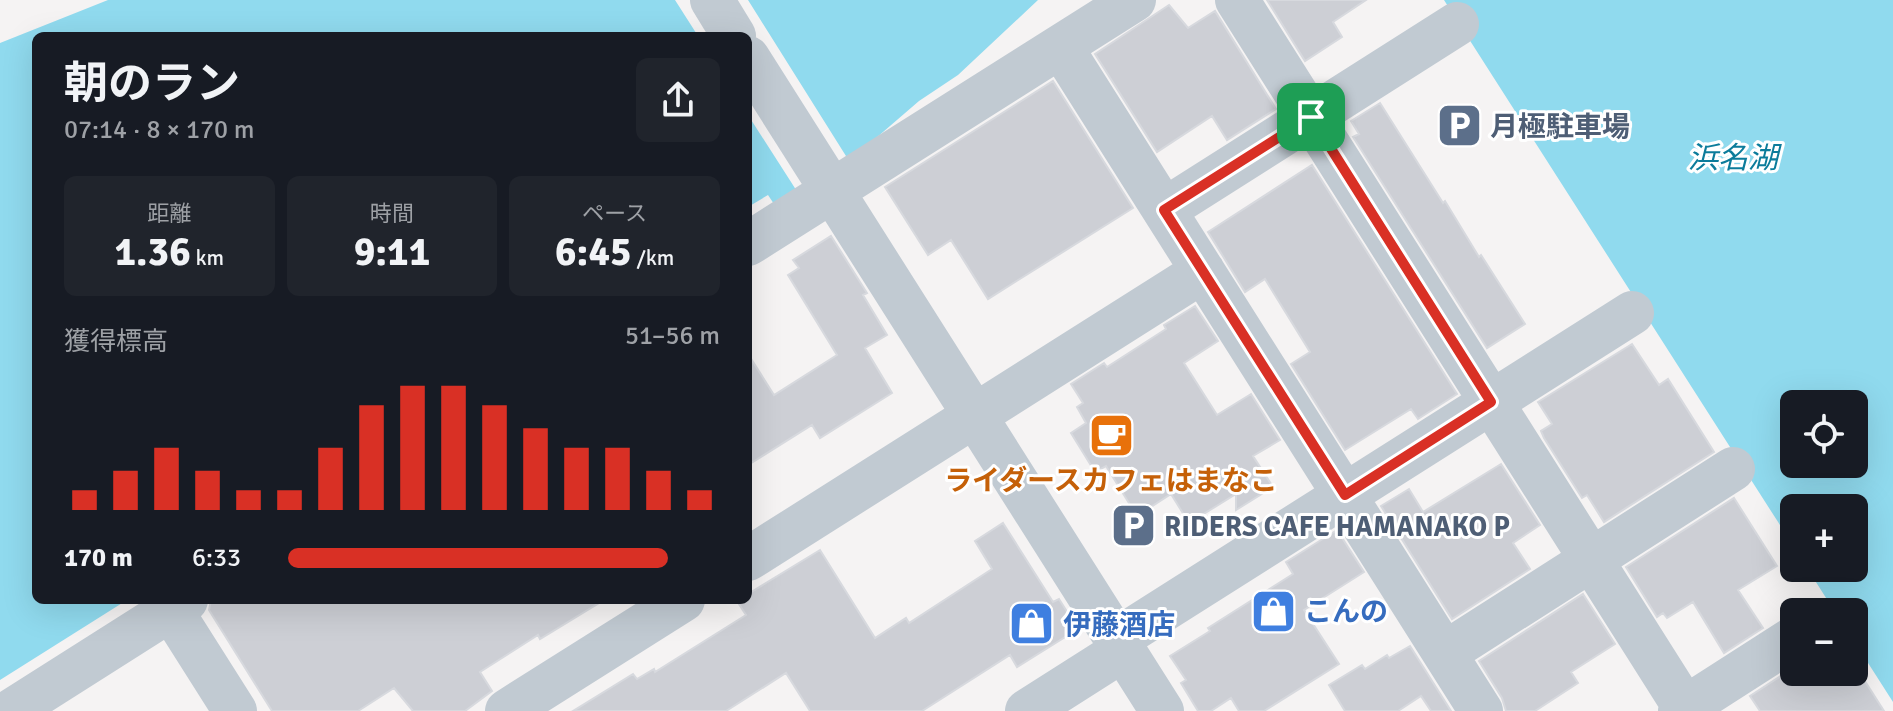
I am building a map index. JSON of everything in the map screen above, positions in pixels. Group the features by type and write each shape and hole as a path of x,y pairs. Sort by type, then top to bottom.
{"street":[{"path":"712,0 732,32"},
{"path":"752,241 830,187 1134,0"},
{"path":"1237,0 1684,710 1780,647"},
{"path":"1164,210 1457,24"},
{"path":"1061,47 1481,711"},
{"path":"752,64 1162,711"},
{"path":"752,556 1203,271"},
{"path":"1027,711 1345,495 1632,313"},
{"path":"1445,653 1733,469"},
{"path":"507,711 677,604"},
{"path":"11,711 178,605 235,711"}],"water":[{"path":"108,0 1038,0 958,75 919,101 854,157 776,207 768,195 752,205 752,32 32,32 32,604 121,604 0,680 0,43"},
{"name":"浜名湖","path":"1444,0 1893,0 1893,702 1868,663 1868,598 1826,598 1816,582 1868,582 1868,494 1780,494 1780,525"}],"pier":[{"path":"675,0 748,0 851,164 800,196 752,121 752,32 695,32"}],"building":[{"path":"1267,0 1366,0 1333,22 1342,37 1305,61"},
{"path":"1169,5 1188,28 1215,11 1276,109 1227,140 1212,116 1157,152 1095,54"},
{"path":"1053,81 1133,208 988,299 951,240 928,255 885,187"},
{"path":"1380,103 1525,324 1487,348 1353,137 1359,134 1351,121"},
{"path":"1312,165 1457,394 1418,419 1411,409 1345,450 1291,364 1310,352 1265,279 1245,292 1208,232"},
{"path":"831,236 867,293 863,295 887,335 865,348 892,393 820,438 812,425 752,462 752,360 774,395 837,355 788,275 799,268 793,260"},
{"path":"1195,306 1218,341 1184,363 1217,415 1251,394 1280,440 1253,456 1273,487 1236,510 1236,494 1189,523 1171,494 1137,516 1106,466 1095,472 1071,433 1086,423 1077,407 1083,403 1071,384 1104,363 1107,367"},
{"path":"1632,344 1659,385 1668,379 1714,452 1604,522 1587,495 1582,498 1544,438 1541,431 1552,424 1538,402"},
{"path":"1501,464 1540,525 1513,543 1530,569 1452,619 1381,506 1409,489 1423,512"},
{"path":"1734,498 1777,566 1738,590 1763,628 1724,653 1693,602 1667,618 1663,613 1657,617 1626,567"},
{"path":"1003,523 1053,602 1059,599 1078,629 1017,667 1010,655 922,711 810,711 786,673 726,711 573,711 633,674 637,679 654,669 655,672 746,615 739,604 752,604 752,592 820,550 875,638 906,618 909,623 992,569 975,541"},
{"path":"1337,530 1364,572 1304,610 1339,664 1264,711 1239,711 1231,698 1211,711 1198,711 1181,683 1186,680 1170,656 1293,574 1286,562"},
{"path":"1583,594 1615,644 1571,672 1578,683 1535,711 1506,711 1502,698 1479,661"},
{"path":"210,604 597,604 540,639 538,635 480,672 492,691 465,711 413,711 394,688 358,711 272,711 209,610"},
{"path":"1410,646 1451,711 1431,711 1421,696 1398,711 1345,711 1329,685 1362,665 1365,669 1387,655 1389,658"},
{"path":"1780,676 1780,686 1868,686 1884,711 1760,711 1750,696"}],"place":[{"name":"月極駐車場","path":"1459,126"},
{"name":"ライダースカフェはまなこ","path":"1111,435"},
{"name":"RIDERS CAFE HAMANAKO P","path":"1133,526"},
{"name":"こんの","path":"1273,611"},
{"name":"伊藤酒店","path":"1032,624"}],"route":[{"path":"1311,117 1491,402 1345,495 1164,210 1311,117"}]}
